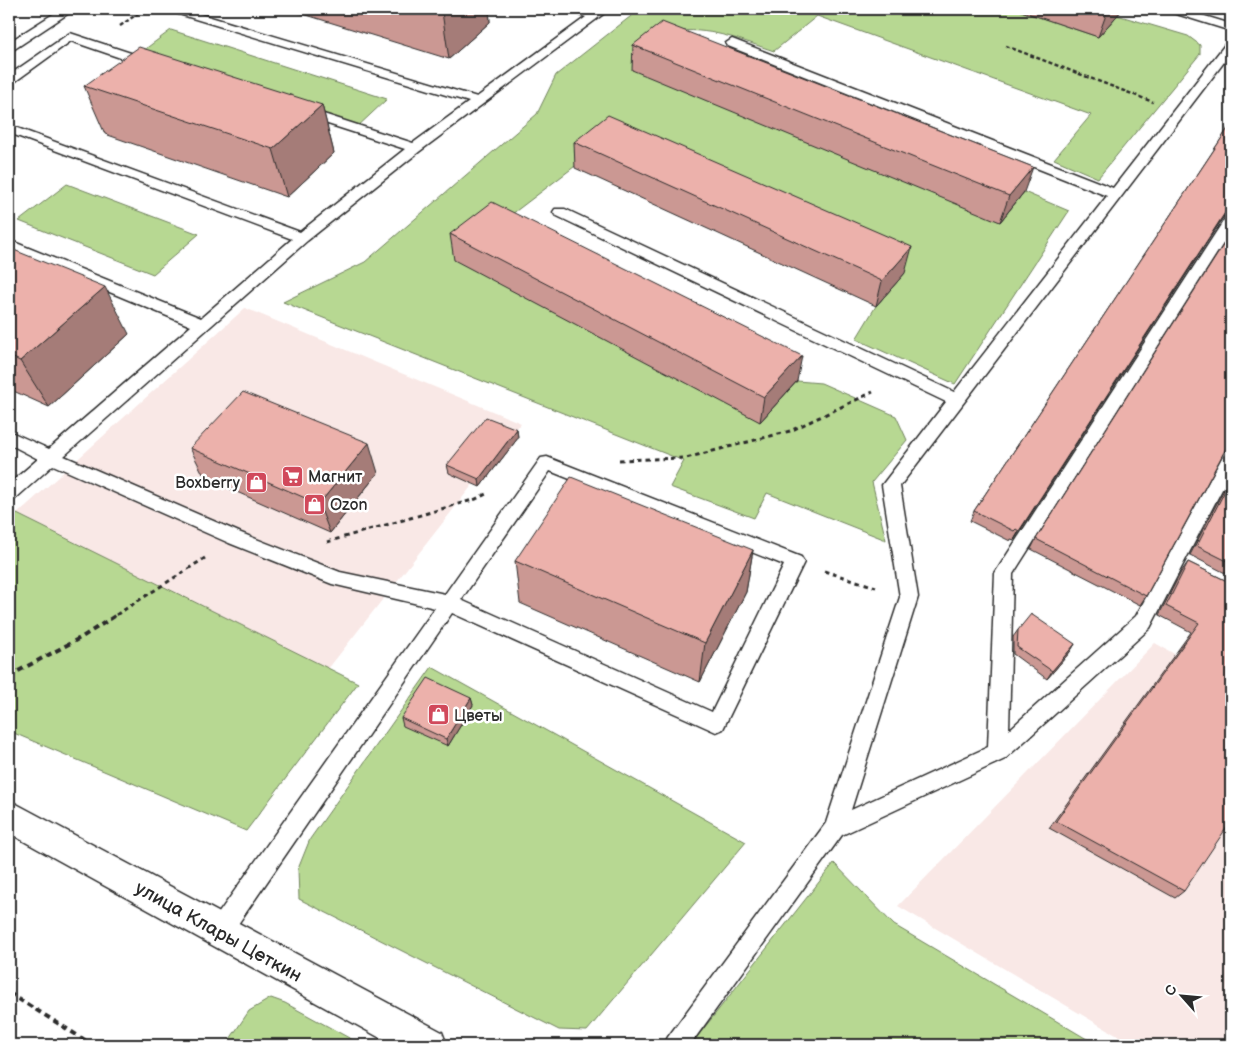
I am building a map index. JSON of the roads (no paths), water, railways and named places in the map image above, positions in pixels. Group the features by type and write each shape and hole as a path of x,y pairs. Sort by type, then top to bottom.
{"main road":[{"name":"улица Клары Цеткин","path":"9,816 429,1045"}],"lane":[{"path":"9,47 69,9"},
{"path":"173,9 478,101"},
{"path":"572,9 599,12"},
{"path":"1171,9 1231,28"},
{"path":"9,494 302,238 415,148 599,12"},
{"path":"9,80 70,37 161,66"},
{"path":"732,43 1116,194"},
{"path":"676,1045 835,828 909,597 891,485 1231,45"},
{"path":"290,108 415,148"},
{"path":"9,129 302,238"},
{"path":"560,212 957,400"},
{"path":"998,752 1004,573 1231,220"},
{"path":"9,245 203,325"},
{"path":"9,437 236,538 338,579 448,603 716,724 795,562 546,463 448,603 219,932"},
{"path":"835,828 998,752 1143,622 1184,563 1231,457"}],"place":[{"name":"Магнит","path":"292,476"},
{"name":"Boxberry","path":"256,482"},
{"name":"Ozon","path":"314,504"},
{"name":"Цветы","path":"438,715"}]}
